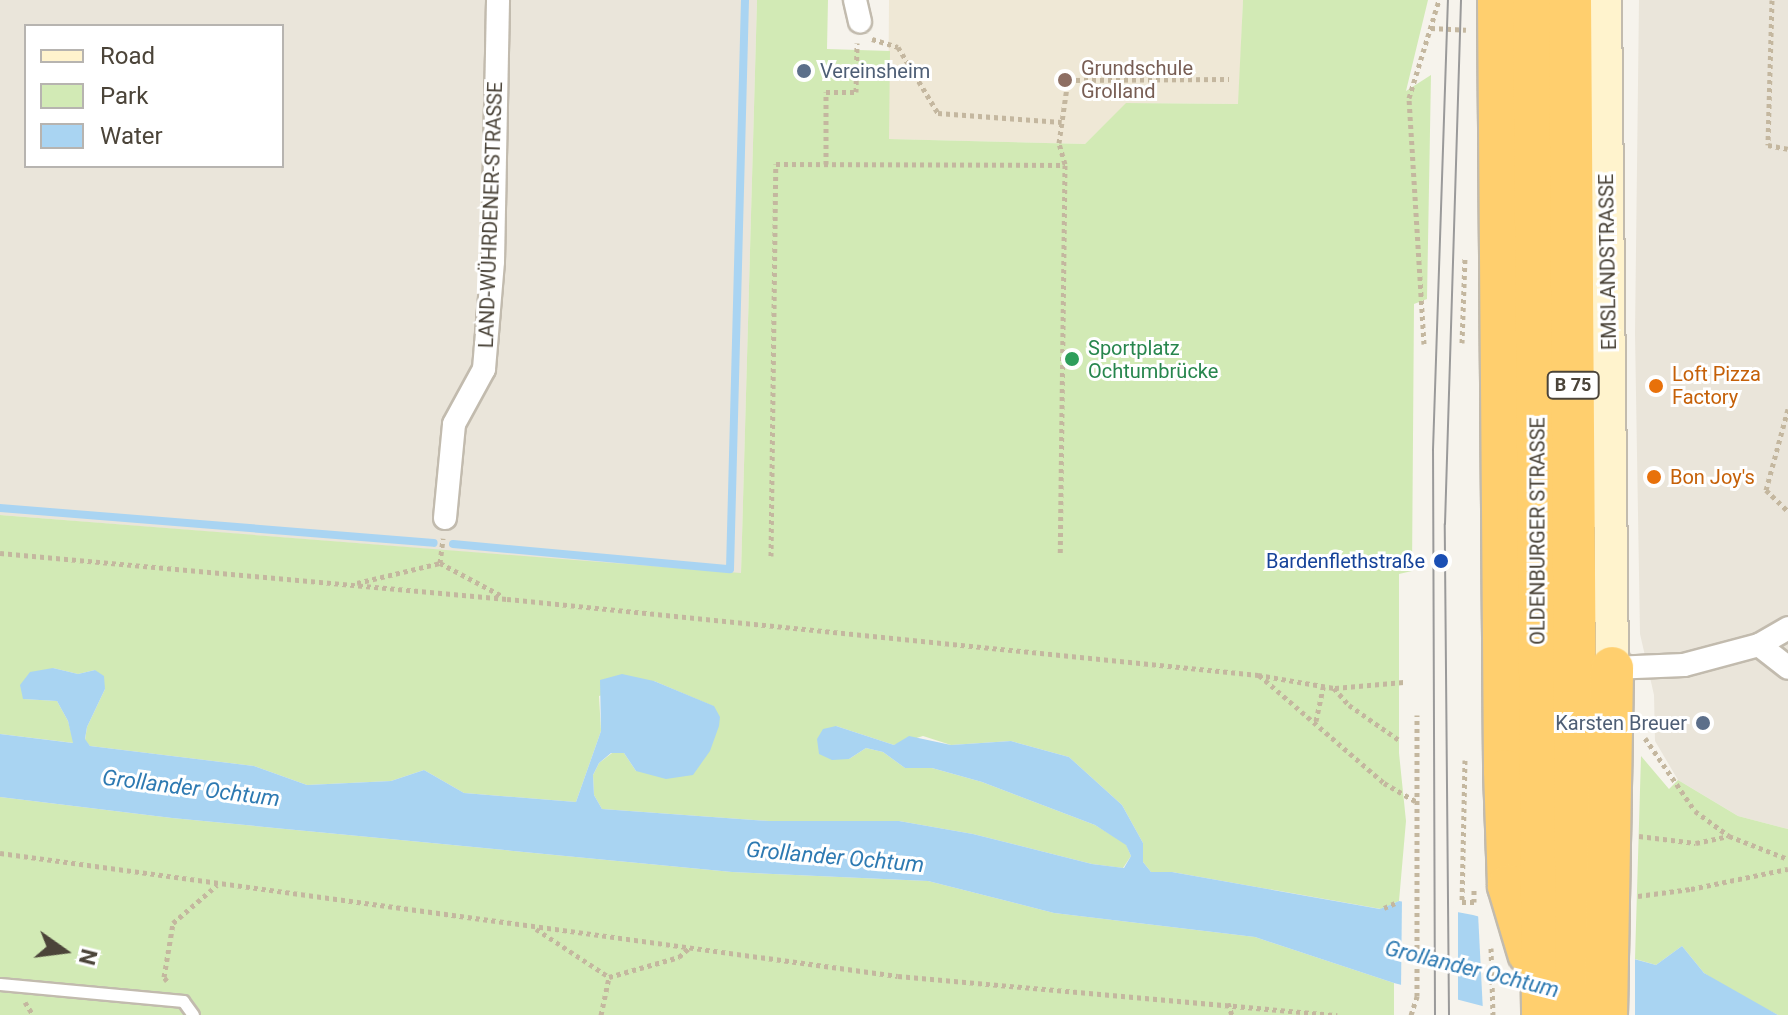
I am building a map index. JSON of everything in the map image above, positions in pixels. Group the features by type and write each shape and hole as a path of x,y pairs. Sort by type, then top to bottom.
{"highway":[{"name":"OLDENBURGER STRASSE","path":"1534,0 1547,933 1554,1009"},
{"name":"OLDENBURGER STRASSE","path":"1547,933 1570,0"},
{"path":"1490,15 1509,886 1606,1015"},
{"path":"1554,1009 1547,933 1612,668"}],"street":[{"name":"LAND-WÜHRDENER-STRASSE","path":"445,518 454,424 484,369 493,261 498,0"},
{"name":"EMSLANDSTRASSE","path":"1605,0 1612,668"},
{"path":"1612,668 1684,665 1759,645 1788,628"},
{"path":"1759,645 1788,668"}],"lane":[{"path":"0,984 183,1001 193,1015"}],"path":[{"path":"1424,344 1409,98 1439,0"},
{"path":"1772,0 1768,145 1788,149"},
{"path":"858,11 874,42 898,47 938,113 1062,122"},
{"path":"826,164 826,92 856,92 858,11"},
{"path":"1431,28 1490,15"},
{"path":"1060,556 1065,165 1059,143 1068,80 1229,79"},
{"path":"771,556 776,164 1065,165"},
{"path":"1788,409 1766,490 1788,511"},
{"path":"0,553 507,599 1258,675 1323,687 1404,682"},
{"path":"352,585 440,563 507,599"},
{"path":"1258,675 1316,721 1384,783 1417,802"},
{"path":"1316,721 1323,687"},
{"path":"1334,688 1349,705 1399,740"},
{"path":"1411,1015 1417,996 1417,715"},
{"path":"1645,741 1695,811 1729,836 1788,859"},
{"path":"1465,760 1462,902 1474,902 1474,887"},
{"path":"1631,835 1696,843 1729,836"},
{"path":"0,853 535,929 898,976 1337,1015"},
{"path":"1629,897 1691,889 1788,869"},
{"path":"183,1001 164,977 173,923 218,884"},
{"path":"1384,908 1395,903"},
{"path":"535,929 609,977 679,957 689,948"},
{"path":"1493,1015 1547,933"},
{"path":"601,1015 609,977"},
{"path":"1228,1003 1232,1015"}],"shaded area":[{"path":"0,0 757,0 741,574 0,515"},
{"name":"Grundschule Grolland","path":"889,0 1243,0 1239,104 1127,103 1085,144 888,139"},
{"path":"1639,0 1788,0 1788,829 1738,816 1678,780 1655,741 1654,695 1640,634 1635,334"}],"green space":[{"path":"757,0 828,0 827,49 890,51 889,139 1085,144 1126,103 1238,104 1243,0 1428,0 1406,91 1431,75 1427,299 1414,304 1412,571 1399,574 1399,753 1406,821 1399,901 1381,909 1172,872 1151,872 1143,862 1143,843 1122,805 1069,757 1011,741 951,745 923,736 894,745 836,726 849,759 866,748 883,752 905,768 932,768 982,782 1095,825 1126,844 1131,856 1123,868 1092,864 973,834 899,821 769,821 602,809 594,795 593,775 599,763 612,753 624,753 636,771 713,706 654,681 599,696 601,731 576,802 464,793 424,770 391,781 307,785 254,766 90,746 85,740 87,727 105,689 95,670 78,674 53,668 24,699 57,701 68,721 74,743 0,734 0,515 741,573"},
{"path":"1641,756 1669,789 1678,780 1738,816 1788,829 1788,1015 1778,1015 1733,992 1704,973 1682,946 1656,965 1635,959"},
{"path":"0,797 172,818 732,872 928,881 1054,913 1255,937 1394,983 1394,1015 0,1015"}],"water":[{"name":"Grollander Ochtum","path":"53,668 78,674 95,670 104,676 105,689 87,727 85,739 90,746 254,766 307,785 391,781 424,770 464,793 576,802 601,731 600,680 622,674 654,681 714,706 720,717 719,726 710,751 693,775 666,779 636,771 624,753 611,753 599,763 593,775 594,795 602,809 769,821 899,821 973,834 1092,864 1124,868 1131,856 1126,845 1095,825 982,782 932,768 905,768 883,752 866,748 849,759 832,760 819,754 817,739 823,729 836,726 894,745 909,736 951,745 1011,741 1069,757 1122,805 1143,843 1143,862 1151,872 1172,872 1380,909 1399,901 1473,915 1656,965 1682,946 1704,973 1778,1015 1517,1015 1394,983 1255,937 1054,913 928,881 732,872 172,818 0,797 0,734 73,743 68,721 57,701 23,699 20,685 30,672"}],"pier":[{"path":"1402,898 1458,908 1458,1005 1401,990"},
{"path":"1478,913 1635,955 1635,1015 1498,1015 1483,1012"}],"waterway":[{"path":"453,544 730,569 745,0"},
{"path":"0,508 434,543"}],"tram line":[{"path":"1435,1015 1433,450 1448,0"},
{"path":"1449,1015 1445,524 1461,0"}],"place":[{"name":"Vereinsheim","path":"804,71"},
{"name":"Grundschule Grolland","path":"1065,80"},
{"name":"Sportplatz Ochtumbrücke","path":"1072,359"},
{"name":"Loft Pizza Factory","path":"1656,386"},
{"name":"Bon Joy's","path":"1654,477"},
{"name":"Bardenflethstraße","path":"1441,561"},
{"name":"Karsten Breuer","path":"1703,723"}]}
